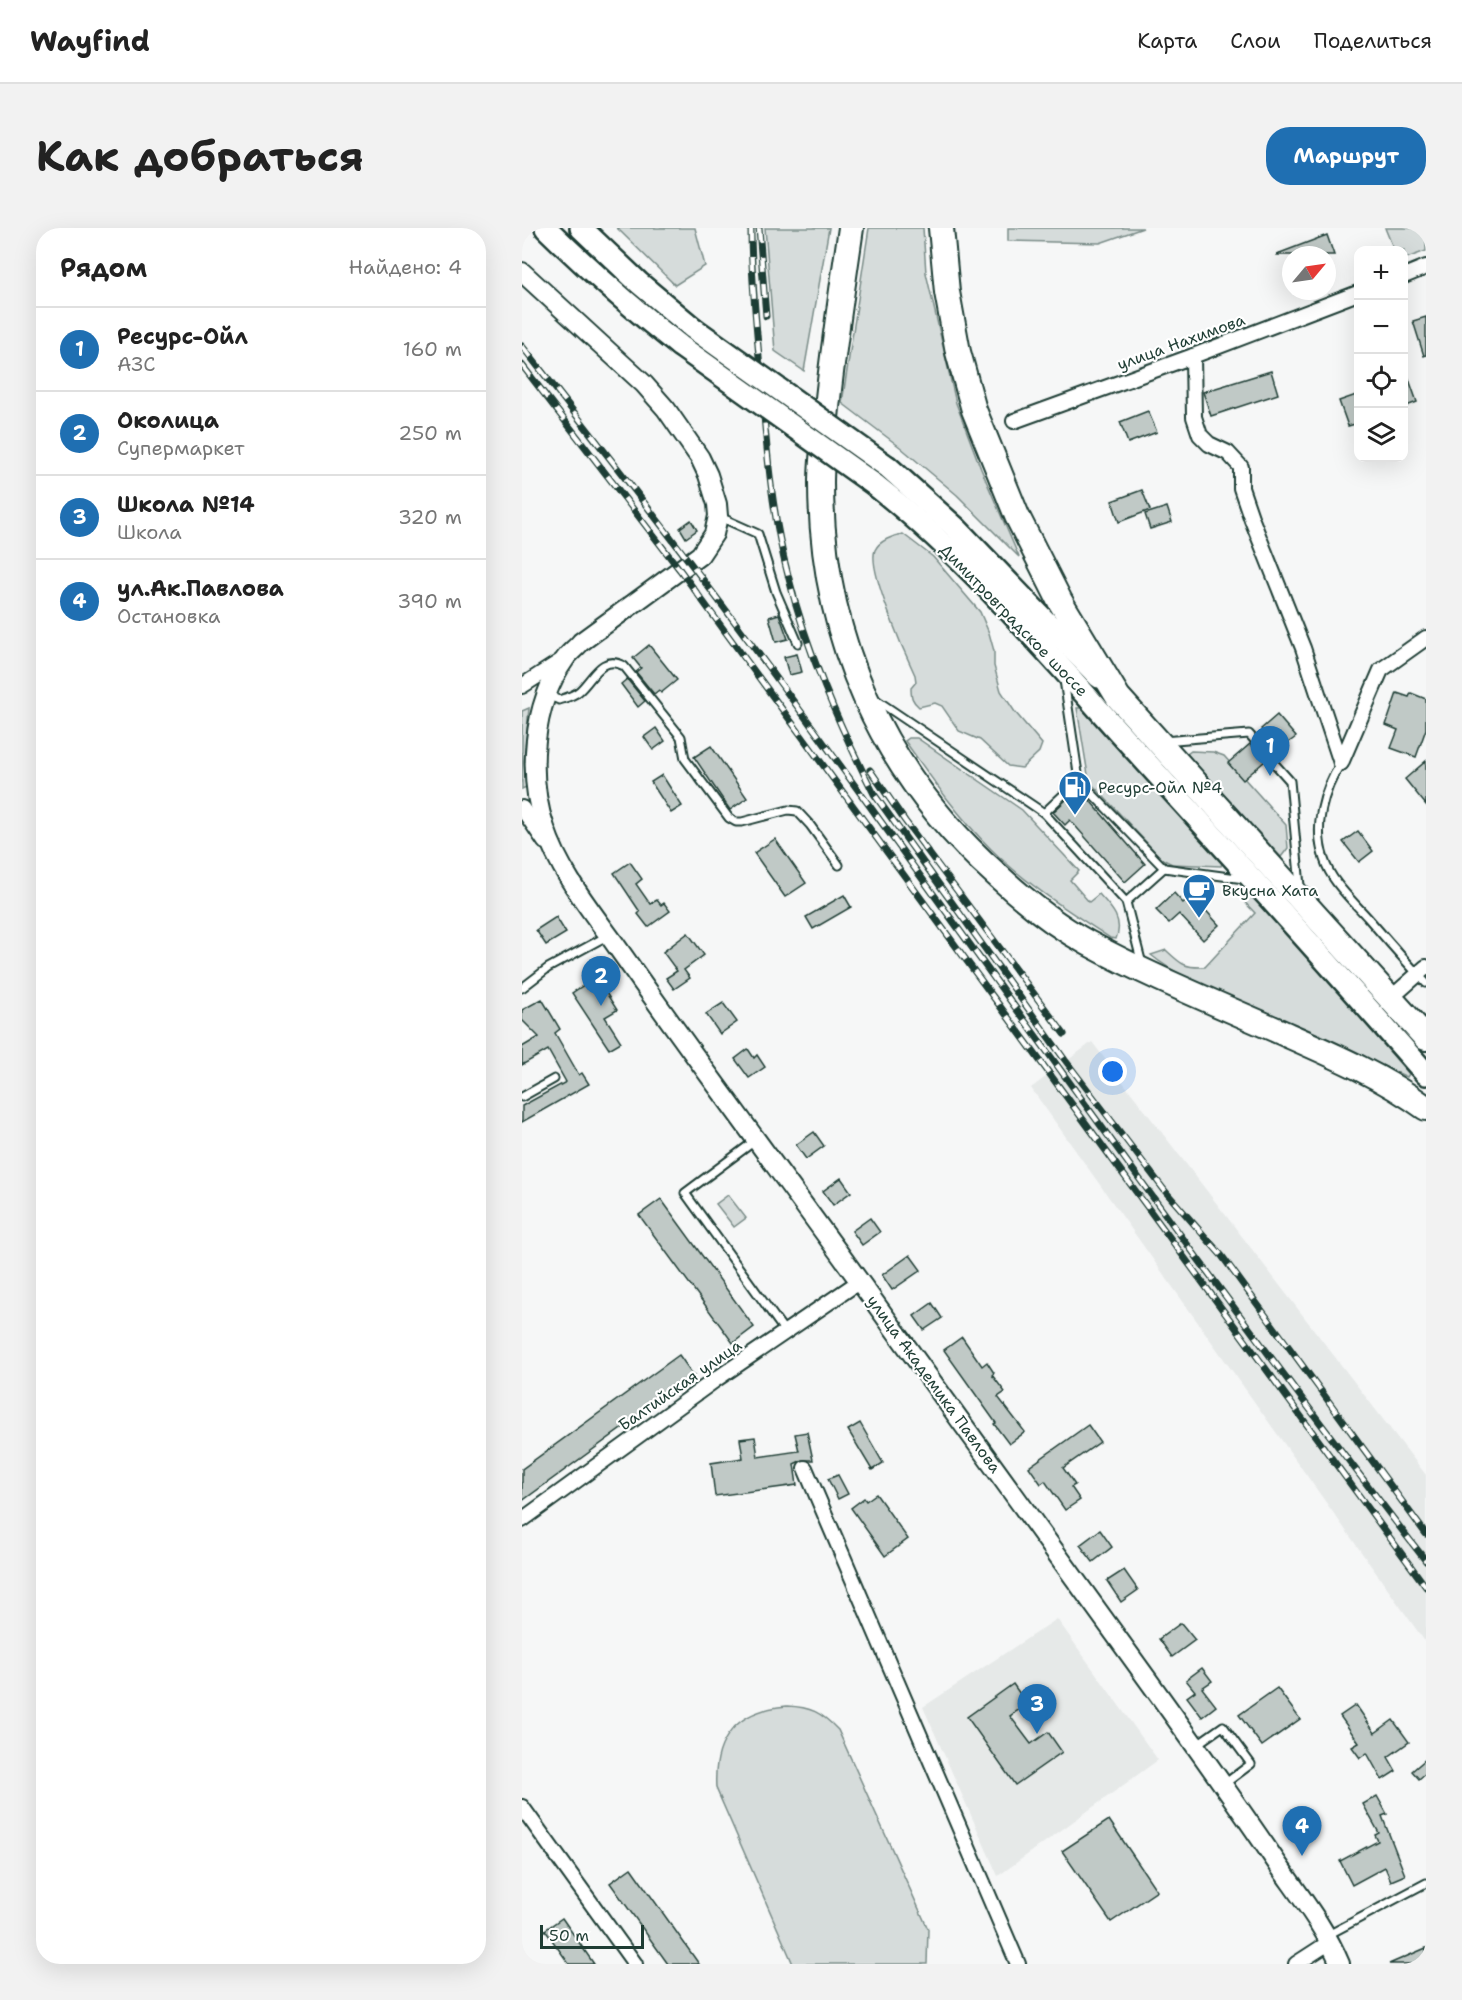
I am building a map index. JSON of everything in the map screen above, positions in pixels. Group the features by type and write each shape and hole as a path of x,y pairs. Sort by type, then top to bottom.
{"highway":[{"path":"851,228 831,360 820,482 824,554 839,623 861,690 887,741 910,779 936,814 979,859 1045,914 1084,941 1144,971 1374,1075 1426,1108"},
{"path":"941,228 947,292 958,352 974,410 1017,516 1060,601 1118,697"},
{"name":"Димитровградское шоссе","path":"1118,697 1426,1038"}],"main road":[{"name":"Димитровградское шоссе","path":"546,228 599,278 680,346 875,485 938,540 1062,669 1256,881 1426,1074"},
{"name":"Димитровградское шоссе","path":"581,228 639,283 693,328 888,467 957,529 1118,697"}],"street":[{"path":"1408,274 1426,267"},
{"path":"522,272 644,384 666,409 689,440 708,475 717,504 718,516 714,534 700,555 581,642 566,658 522,686"},
{"name":"улица Нахимова","path":"1014,421 1354,295"},
{"path":"1193,356 1194,417 1200,435 1209,444 1228,453 1240,467 1241,488 1251,520 1303,648 1341,763"},
{"path":"1341,763 1381,670 1426,638"},
{"path":"566,658 547,695 538,728 535,778 538,803 545,828 554,851 567,873"},
{"name":"улица Академика Павлова","path":"522,808 609,935 756,1140 1223,1785 1328,1939 1340,1964"},
{"path":"1391,998 1423,975"},
{"name":"Балтийская улица","path":"522,1520 715,1380 860,1281"},
{"path":"805,1467 1018,1964"},
{"path":"522,1807 635,1964"},
{"path":"1296,1964 1328,1939"}],"lane":[{"path":"718,516 758,534 776,592 798,643"},
{"path":"547,695 560,700 576,693 596,669 618,662 624,666 681,737 685,759 729,818 742,822 788,810 797,811 839,865"},
{"path":"1062,669 1079,780 1164,868 1256,881"},
{"path":"861,690 1044,813 1126,902 1144,971"},
{"path":"1159,742 1250,734 1258,744"},
{"path":"1266,754 1290,781 1303,900"},
{"path":"1341,763 1330,781 1321,807 1320,836 1324,860 1337,882 1423,975"},
{"path":"1044,813 1079,780"},
{"path":"1126,902 1164,868"},
{"path":"522,988 548,968 609,935"},
{"path":"522,1097 554,1079"},
{"path":"756,1140 685,1193 786,1333"},
{"path":"1195,1746 1223,1726 1251,1764 1223,1785"},
{"path":"1328,1939 1426,1883"}],"shaded area":[{"path":"617,228 695,228 705,266 675,285"},
{"path":"765,228 829,228 804,371 775,351"},
{"path":"869,228 923,228 926,273 956,403 981,469 1019,557 957,495 900,447 842,403"},
{"path":"1008,228 1143,228 1100,243 1008,241"},
{"path":"1385,228 1426,228 1426,251 1408,258 1408,246 1392,246"},
{"path":"903,534 933,557 980,612 994,651 994,666 1001,691 1042,744 1039,752 1022,768 1008,766 980,740 959,731 942,706 935,703 919,707 913,701 911,688 916,682 915,675 888,612 876,575 874,560 875,550 883,541"},
{"path":"529,708 524,761 526,787 522,789 522,711"},
{"path":"1077,708 1086,708 1223,860 1221,866 1172,864 1162,859 1089,781"},
{"path":"909,738 917,738 1022,810 1079,871 1070,880 1089,902 1099,894 1112,909 1118,926 1116,939 1110,938 1048,896 1004,862 967,824 935,783 905,741"},
{"path":"1191,751 1213,752 1224,756 1286,825 1288,848 1281,857 1187,754"},
{"path":"1246,886 1409,1074 1407,1077 1187,978 1151,955 1166,950 1183,964 1205,967 1255,913 1233,890"},
{"path":"1092,1042 1426,1475 1426,1643 1031,1088"},
{"path":"728,1195 746,1218 734,1227 716,1204"},
{"path":"1057,1619 1158,1760 998,1876 923,1707"},
{"path":"787,1706 815,1712 838,1730 928,1929 927,1964 793,1964 716,1788 719,1755 732,1730 754,1714"}],"building":[{"path":"1327,235 1331,246 1298,246"},
{"path":"1426,317 1426,355 1424,356 1413,321"},
{"path":"1271,371 1278,394 1211,416 1203,392"},
{"path":"1408,376 1417,402 1408,405"},
{"path":"1354,396 1354,424 1348,426 1339,401"},
{"path":"1148,411 1157,432 1128,443 1120,422"},
{"path":"1142,490 1150,510 1119,522 1112,501"},
{"path":"1167,507 1172,522 1150,529 1145,514"},
{"path":"691,520 697,530 686,538 680,528"},
{"path":"779,614 788,639 776,642 769,617"},
{"path":"649,645 677,680 661,693 659,690 654,694 636,672 641,668 633,658"},
{"path":"797,654 802,672 789,675 784,657"},
{"path":"627,679 645,701 638,707 621,684"},
{"path":"1397,693 1409,697 1411,693 1426,699 1426,729 1416,757 1391,748 1398,730 1386,725"},
{"path":"1277,715 1296,737 1273,754 1268,749 1263,749 1260,755 1265,761 1243,780 1228,763 1250,744 1256,749 1262,748 1263,742 1259,737 1264,732 1261,729"},
{"path":"656,728 665,741 653,750 644,737"},
{"path":"711,746 747,798 730,810 694,757"},
{"path":"1426,761 1426,805 1405,779"},
{"path":"662,775 682,806 671,813 651,782"},
{"path":"1079,788 1145,864 1125,882 1070,820 1065,825 1053,812"},
{"path":"1358,831 1373,851 1359,862 1343,842"},
{"path":"775,839 806,883 785,897 754,853"},
{"path":"630,862 642,879 636,884 650,904 657,900 661,905 664,903 670,911 648,927 614,873"},
{"name":"Вкусна Хата","path":"1174,893 1183,903 1192,895 1219,925 1203,940 1179,914 1169,923 1156,910"},
{"path":"844,895 851,907 813,929 806,917"},
{"path":"556,917 566,933 546,945 536,930"},
{"path":"688,933 704,955 684,970 690,978 674,989 666,978 677,971 663,952"},
{"path":"596,977 617,1010 605,1017 621,1042 609,1049 572,993"},
{"path":"542,999 560,1029 555,1033 579,1075 582,1073 589,1084 522,1122 522,1106 566,1082 548,1050 522,1065 522,1047 539,1037 522,1020 522,1010"},
{"path":"723,1003 737,1022 720,1034 706,1014"},
{"path":"748,1049 754,1058 757,1055 765,1067 749,1078 735,1059"},
{"path":"814,1132 824,1146 806,1159 796,1145"},
{"path":"841,1178 851,1192 833,1205 823,1191"},
{"path":"661,1199 754,1327 733,1343 639,1215"},
{"path":"870,1218 880,1232 862,1245 852,1231"},
{"path":"910,1255 921,1270 892,1290 882,1275"},
{"path":"932,1303 942,1318 924,1330 914,1316"},
{"path":"962,1337 982,1366 987,1362 994,1373 992,1375 1005,1392 998,1397 1025,1432 1009,1444 944,1350"},
{"path":"679,1355 694,1376 522,1501 522,1469"},
{"path":"860,1423 883,1463 872,1470 848,1430"},
{"path":"1088,1425 1100,1442 1063,1468 1075,1485 1071,1487 1080,1500 1065,1510 1045,1481 1041,1484 1029,1467"},
{"path":"807,1432 813,1460 802,1460 794,1464 797,1485 715,1496 711,1463 743,1458 740,1439 755,1437 758,1457 799,1451 795,1434"},
{"path":"838,1475 848,1494 838,1499 828,1479"},
{"path":"876,1494 908,1539 885,1556 851,1508 864,1498 866,1501"},
{"path":"1100,1530 1112,1547 1093,1562 1080,1545"},
{"path":"1124,1570 1138,1590 1121,1602 1107,1581"},
{"path":"1181,1623 1195,1640 1172,1657 1159,1639"},
{"path":"1202,1668 1212,1681 1202,1688 1216,1706 1202,1717 1187,1697 1195,1691 1186,1680"},
{"path":"1013,1684 1027,1704 1010,1716 1031,1744 1048,1732 1062,1752 1015,1785 967,1717"},
{"path":"1277,1688 1300,1719 1262,1746 1239,1715"},
{"path":"1356,1705 1375,1733 1393,1720 1409,1742 1388,1757 1396,1771 1382,1780 1367,1753 1360,1758 1352,1747 1359,1743 1340,1716"},
{"path":"1426,1759 1426,1773 1419,1779 1412,1771"},
{"path":"1377,1796 1387,1814 1382,1816 1405,1875 1391,1881 1385,1867 1352,1885 1340,1861 1378,1841 1375,1835 1379,1833 1363,1804"},
{"path":"1109,1820 1157,1891 1111,1922 1062,1851"},
{"path":"631,1868 699,1964 668,1964 610,1883"},
{"path":"562,1918 594,1964 569,1964 545,1930"},
{"path":"1426,1948 1426,1964 1389,1964"}],"railway":[{"path":"751,228 754,298 767,446 782,549 804,632 814,659 836,714 874,794 1065,1060 1165,1191 1222,1256 1426,1534"},
{"path":"759,228 766,316"},
{"path":"522,346 741,631 1177,1231 1426,1561"},
{"path":"522,365 680,570 1426,1587"},
{"path":"870,770 905,821 1064,1034"}],"place":[{"name":"Ресурс-Ойл","path":"1270,776"},
{"name":"Ресурс-Ойл №4","path":"1075,816"},
{"name":"Вкусна Хата","path":"1199,919"},
{"name":"Околица","path":"601,1006"},
{"name":"Школа №14","path":"1037,1734"},
{"name":"ул.Ак.Павлова","path":"1302,1856"}]}
